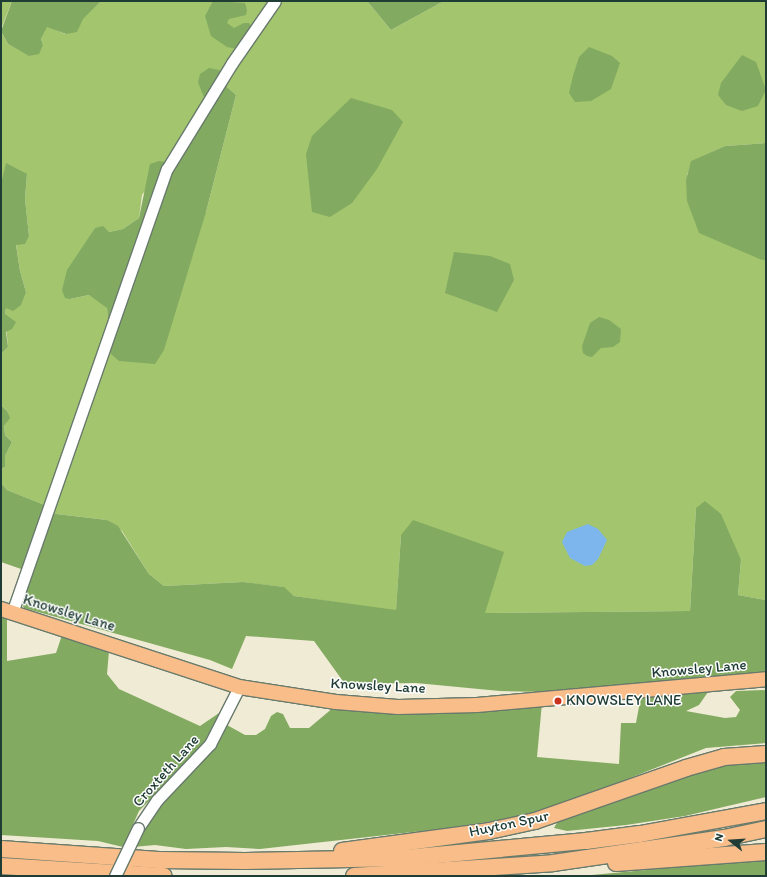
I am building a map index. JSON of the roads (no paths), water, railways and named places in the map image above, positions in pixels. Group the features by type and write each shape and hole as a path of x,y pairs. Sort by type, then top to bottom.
{"highway":[{"name":"Huyton Spur","path":"245,861 343,851 489,831 535,821 718,759 766,754"},
{"path":"1,849 159,860 245,861 405,858 522,849 640,834 766,811"},
{"path":"354,876 553,862 724,838 766,829"},
{"path":"553,862 612,864 766,852"},
{"path":"1,866 164,876"}],"main road":[{"name":"Knowsley Lane","path":"6,611 239,687 336,702 398,707 477,704 766,679"}],"street":[{"path":"6,611 167,169 232,63 275,1"},
{"name":"Croxteth Lane","path":"115,876 138,828 149,810 210,744 239,687"}],"water":[{"path":"588,524 598,529 607,540 598,559 592,565 585,566 570,558 562,542 567,532"}],"place":[{"name":"KNOWSLEY LANE","path":"558,701"}]}
